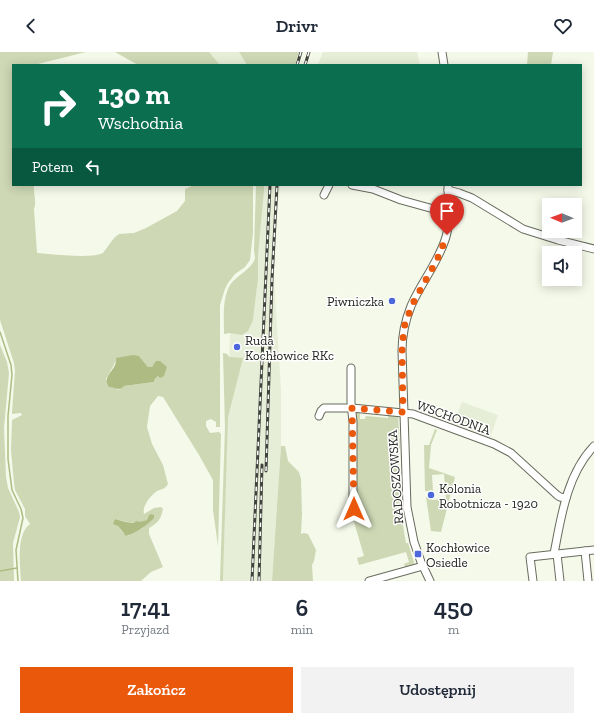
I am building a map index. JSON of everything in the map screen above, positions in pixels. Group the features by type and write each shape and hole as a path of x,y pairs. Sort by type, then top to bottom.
{"street":[{"path":"442,52 444,64"},
{"path":"324,195 328,186"},
{"path":"357,186 373,189 401,200 448,214"},
{"path":"448,188 472,198 523,229 594,249"},
{"name":"RADOSZOWSKA","path":"430,581 414,542 408,518 406,496 402,351 404,327 412,305 442,250 447,235 448,188"},
{"path":"351,368 354,509"},
{"name":"WSCHODNIA","path":"319,416 324,408 352,408 413,414 511,452 557,495 566,498"},
{"path":"560,581 556,554 566,498 577,470 594,446"},
{"path":"533,581 530,556 594,550"},
{"path":"584,551 588,581"},
{"path":"369,581 378,580 423,566"}],"shaded area":[{"path":"0,52 86,52 38,64 12,64 12,186 34,186 37,253 71,256 98,255 103,253 114,238 119,234 134,233 177,211 185,201 185,189 192,186 253,186 253,233 250,260 245,267 235,274 228,283 220,305 220,427 216,427 216,422 211,419 206,421 206,426 210,433 219,432 221,434 218,546 213,510 213,480 163,397 158,396 150,406 147,427 152,444 163,465 168,484 165,488 157,491 147,501 144,508 144,514 154,508 161,507 163,509 159,520 149,528 149,534 163,567 151,572 141,581 21,581 21,542 26,529 30,524 25,516 25,509 15,490 11,450 12,420 22,415 21,413 12,414 15,371 14,363 0,320","holes":["139,356 148,367 152,367 155,364 158,376 154,382 124,386 118,390 106,379 116,361","149,515 147,521 141,529 128,536 122,531 115,519 139,523 147,520"]},
{"path":"115,52 209,52 219,64 136,64"},
{"path":"209,52 239,52 246,64 219,64"},
{"path":"239,52 299,52 295,64 246,64"},
{"path":"323,52 417,52 420,64 318,64"},
{"path":"528,52 553,52 551,64 527,64"},
{"path":"256,186 264,186 258,256 258,279 253,320 248,331 242,335 230,333 224,334 224,309 227,290 230,285 254,262"},
{"path":"264,186 280,186 276,221 274,279 281,390 281,446 272,581 223,581 230,331 253,320 258,279 258,256"},
{"path":"0,345 7,362 9,373 4,428 6,477 8,488 20,517 13,543 14,581 0,581"},
{"path":"223,353 227,354 229,357 243,358 228,417 223,581 220,581 225,427"},
{"path":"133,355 139,356 148,367 152,367 156,361 160,361 167,367 164,376 160,378 158,376 154,382 124,386 120,389 109,387 107,379 115,366 116,358"},
{"path":"462,402 498,415 490,438 453,425"},
{"path":"360,411 360,419 365,419 366,416 388,418 388,413 398,413 400,449 398,449 398,461 401,508 406,543 408,543 414,564 405,567 404,564 409,562 406,552 359,565 357,558 364,556 354,522 358,518 356,509 355,412"},
{"path":"435,429 437,430 431,445 429,468 455,477 441,532 431,531 426,497 432,496 432,500 446,499 444,474 432,475 433,491 425,491 424,445 429,445"},
{"path":"281,446 285,446 288,461 299,472 301,479 301,534 308,534 316,550 312,565 313,581 272,581"},
{"path":"151,514 154,515 154,518 151,521 130,535 126,536 118,526 113,524 115,519 133,523 137,521 140,522 147,520"}],"waterway":[{"path":"0,332 11,365 12,375 8,416 8,459 12,490 21,509 23,518 16,550 18,581"},
{"path":"0,571 17,568"}],"railway":[{"path":"297,64 301,52"},
{"path":"305,64 309,52"},
{"path":"252,581 270,186"},
{"path":"266,471 272,279 277,186"},
{"path":"259,581 262,465"}],"place":[{"name":"Piwniczka","path":"392,301"},
{"name":"Ruda Kochłowice RKc","path":"237,347"},
{"name":"Kolonia Robotnicza - 1920","path":"431,495"},
{"name":"Kochłowice Osiedle","path":"418,554"}],"route":[{"path":"354,509 352,408 403,412 402,336 404,327 412,305 437,260 447,235"}]}
